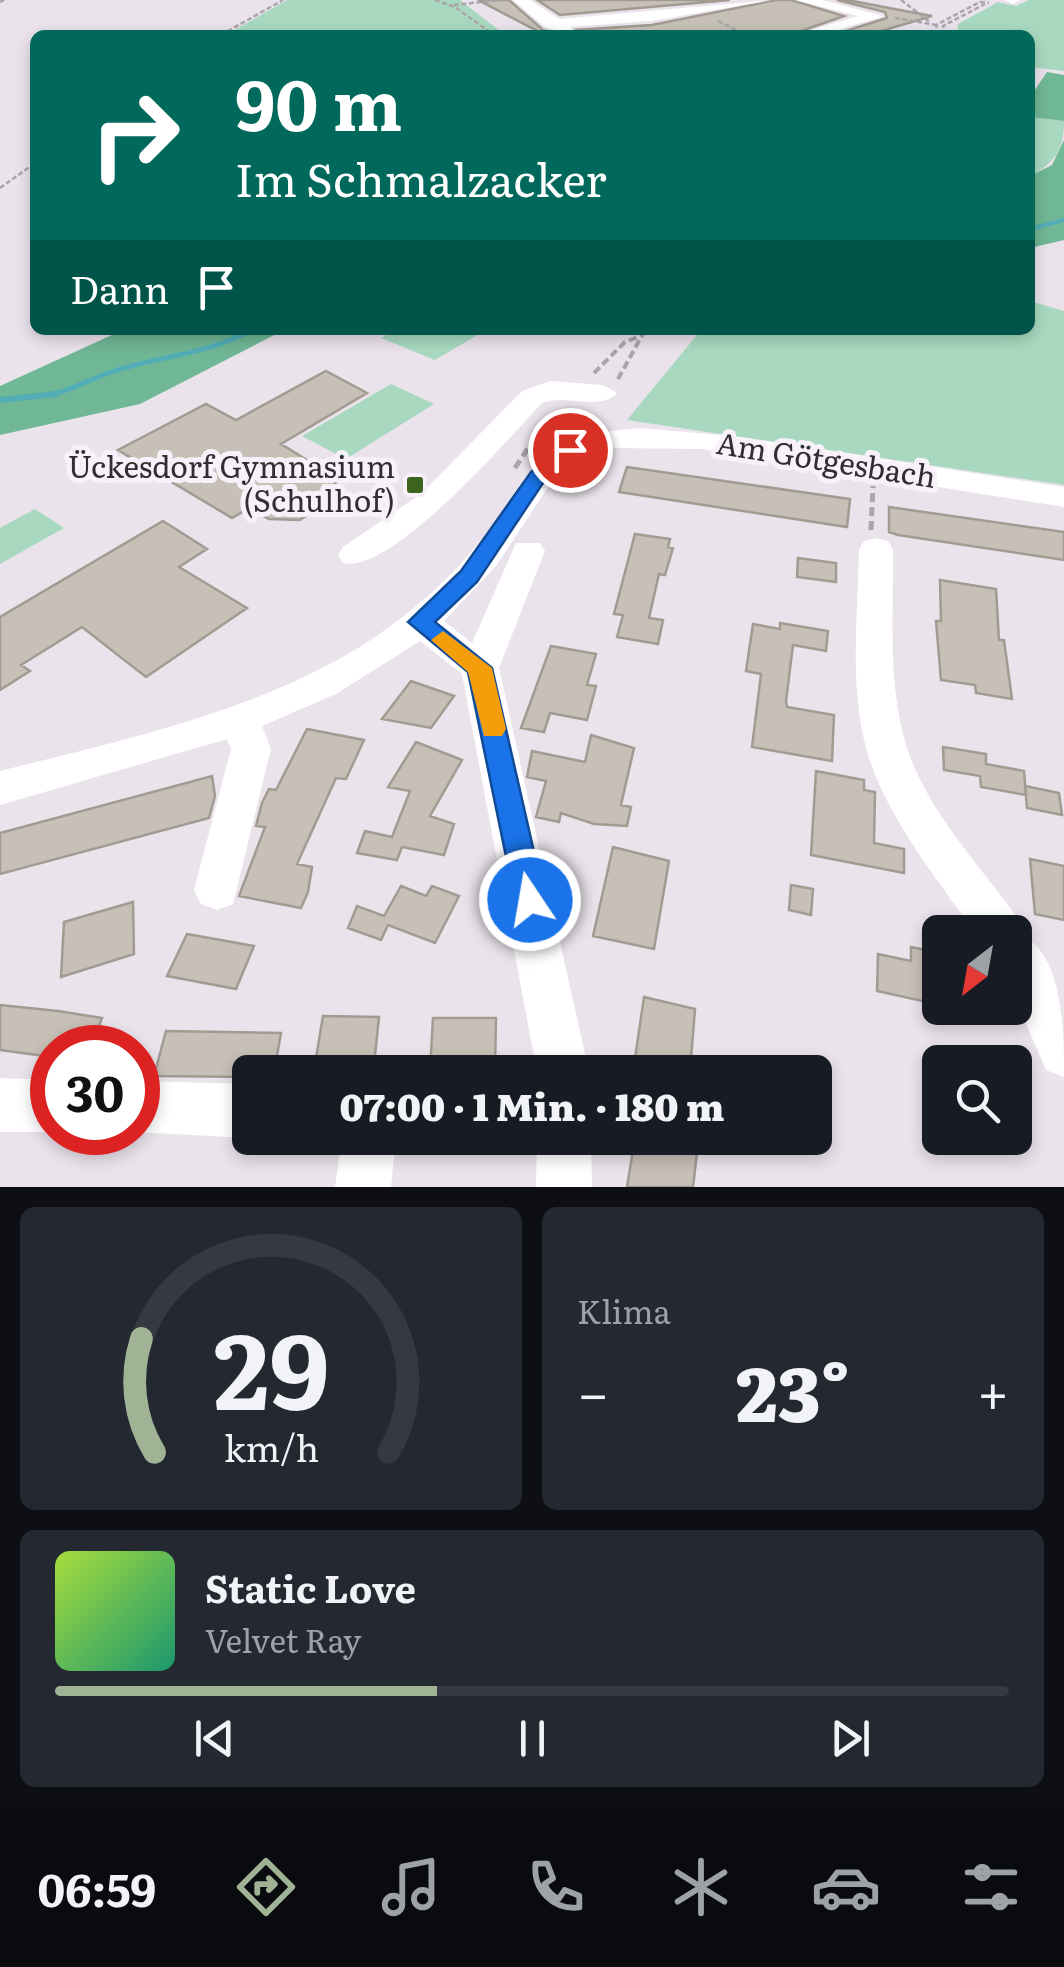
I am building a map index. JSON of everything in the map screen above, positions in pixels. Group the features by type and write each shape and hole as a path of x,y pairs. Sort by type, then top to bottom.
{"street":[{"path":"507,12 526,4 549,23 651,17 766,0"},
{"path":"802,0 877,16"},
{"path":"507,12 567,30"},
{"path":"822,30 877,16"},
{"path":"0,788 240,722 354,670 420,622 469,576 538,476 570,450 588,444 586,422 596,390 550,389 532,397 433,500 355,555"},
{"name":"Am Götgesbach","path":"588,444 622,439 698,440 1064,498"},
{"path":"876,549 876,694 888,752 912,797 989,915"},
{"path":"528,551 480,668 560,1055"},
{"path":"420,622 480,668"},
{"path":"216,890 251,749 240,722"},
{"path":"1032,982 1064,1052"},
{"path":"0,1105 30,1106"},
{"path":"160,1109 232,1111"},
{"path":"363,1187 368,1155"},
{"path":"564,1155 564,1187"}],"path":[{"path":"230,30 283,0"},
{"path":"435,0 452,6 507,12"},
{"path":"901,0 936,25 937,30"},
{"path":"877,16 943,26 995,0"},
{"path":"936,25 980,2 988,3"},
{"path":"452,6 487,30"},
{"path":"725,24 736,30"},
{"path":"943,26 944,30"},
{"path":"0,188 30,166"},
{"path":"596,390 625,342 640,335"},
{"path":"510,476 549,416 624,372 638,337"},
{"path":"873,468 870,540 876,549"}],"green space":[{"path":"287,0 460,0 499,30 235,30"},
{"path":"1029,0 1064,0 1064,71 1035,68 1035,30 957,30 958,24 998,2 1016,6"},
{"path":"1047,72 1064,75 1064,121 1035,118 1035,90"},
{"path":"1035,118 1064,121 1062,140 1046,166 1035,173"},
{"path":"1064,140 1064,240 1035,247 1035,174 1052,165"},
{"path":"1035,302 1064,311 1064,485 627,420 697,335 1035,335"},
{"path":"112,335 274,335 140,404 0,435 0,386"},
{"path":"386,335 477,335 435,360 381,338"},
{"path":"391,384 434,404 346,459 302,436"},
{"path":"35,509 64,528 0,564 0,528"}],"building":[{"path":"478,0 509,0 543,30 535,30"},
{"path":"537,0 730,0 560,15"},
{"path":"776,0 791,0 844,16 804,30 576,30 652,25"},
{"path":"837,0 932,16 885,30 849,30 887,18 885,12"},
{"path":"326,371 367,393 281,444 336,478 335,496 300,520 269,519 249,508 232,518 118,450 206,404 236,420"},
{"path":"627,467 850,499 847,527 619,492"},
{"path":"889,507 1064,532 1064,560 898,535 889,532"},
{"path":"163,521 207,549 179,567 247,608 146,677 82,627 21,665 30,671 0,690 0,617"},
{"path":"635,534 670,539 668,547 673,548 665,575 659,574 649,618 663,620 658,644 617,637 623,615 614,614"},
{"path":"798,558 836,563 836,582 797,577"},
{"path":"940,580 996,589 999,640 1004,640 1012,699 976,693 975,685 941,680 936,621 941,621"},
{"path":"780,623 828,631 826,651 793,645 786,701 787,707 834,715 832,761 752,747 761,674 746,671 753,624 780,629"},
{"path":"551,646 596,654 587,685 596,686 587,720 550,713 544,732 521,728"},
{"path":"411,681 454,696 431,728 382,719"},
{"path":"307,729 364,740 346,779 336,778 297,864 312,867 308,892 301,908 239,896 265,827 256,826 262,803 269,789 276,790"},
{"path":"591,735 634,748 621,805 631,807 627,826 594,824 561,813 559,822 536,817 546,781 527,777 532,751 585,762"},
{"path":"416,742 462,760 430,816 454,824 444,855 402,847 397,860 357,853 365,831 392,837 410,791 388,787"},
{"path":"943,747 986,754 986,764 1024,771 1026,795 981,787 980,776 944,770"},
{"path":"816,771 864,780 864,790 875,792 874,843 904,849 904,873 811,855"},
{"path":"212,776 215,796 209,818 0,874 0,833"},
{"path":"1025,786 1059,793 1062,815 1027,808"},
{"path":"613,847 669,861 654,949 593,936"},
{"path":"1030,859 1064,866 1064,920 1035,914"},
{"path":"791,885 813,889 811,915 789,910"},
{"path":"401,886 426,896 432,886 459,896 435,943 388,925 381,940 348,928 357,906 384,916"},
{"path":"133,902 134,954 61,977 64,922"},
{"path":"187,934 254,946 236,989 167,976"},
{"path":"911,947 922,949 922,1001 877,991 878,954 911,961"},
{"path":"644,997 695,1009 691,1055 635,1055"},
{"path":"0,1005 102,1018 99,1025 30,1025 30,1054 0,1050"},
{"path":"323,1016 379,1017 375,1055 316,1055"},
{"path":"433,1018 496,1018 495,1055 431,1055"},
{"path":"166,1031 281,1033 277,1055 232,1055 232,1077 160,1076"},
{"path":"632,1155 697,1155 693,1187 627,1187"}],"waterway":[{"path":"1035,228 1064,220"},
{"path":"37,396 131,366 202,350 241,335"},
{"path":"37,396 56,394"},
{"path":"0,400 37,396"},
{"path":"31,397 37,396"}],"slow traffic":[{"path":"443,640 480,668 493,729"}],"place":[{"name":"Ückesdorf Gymnasium (Schulhof)","path":"415,485"}],"route":[{"path":"530,900 480,668 420,622 469,576 495,544 520,498 538,476 570,450"}]}
